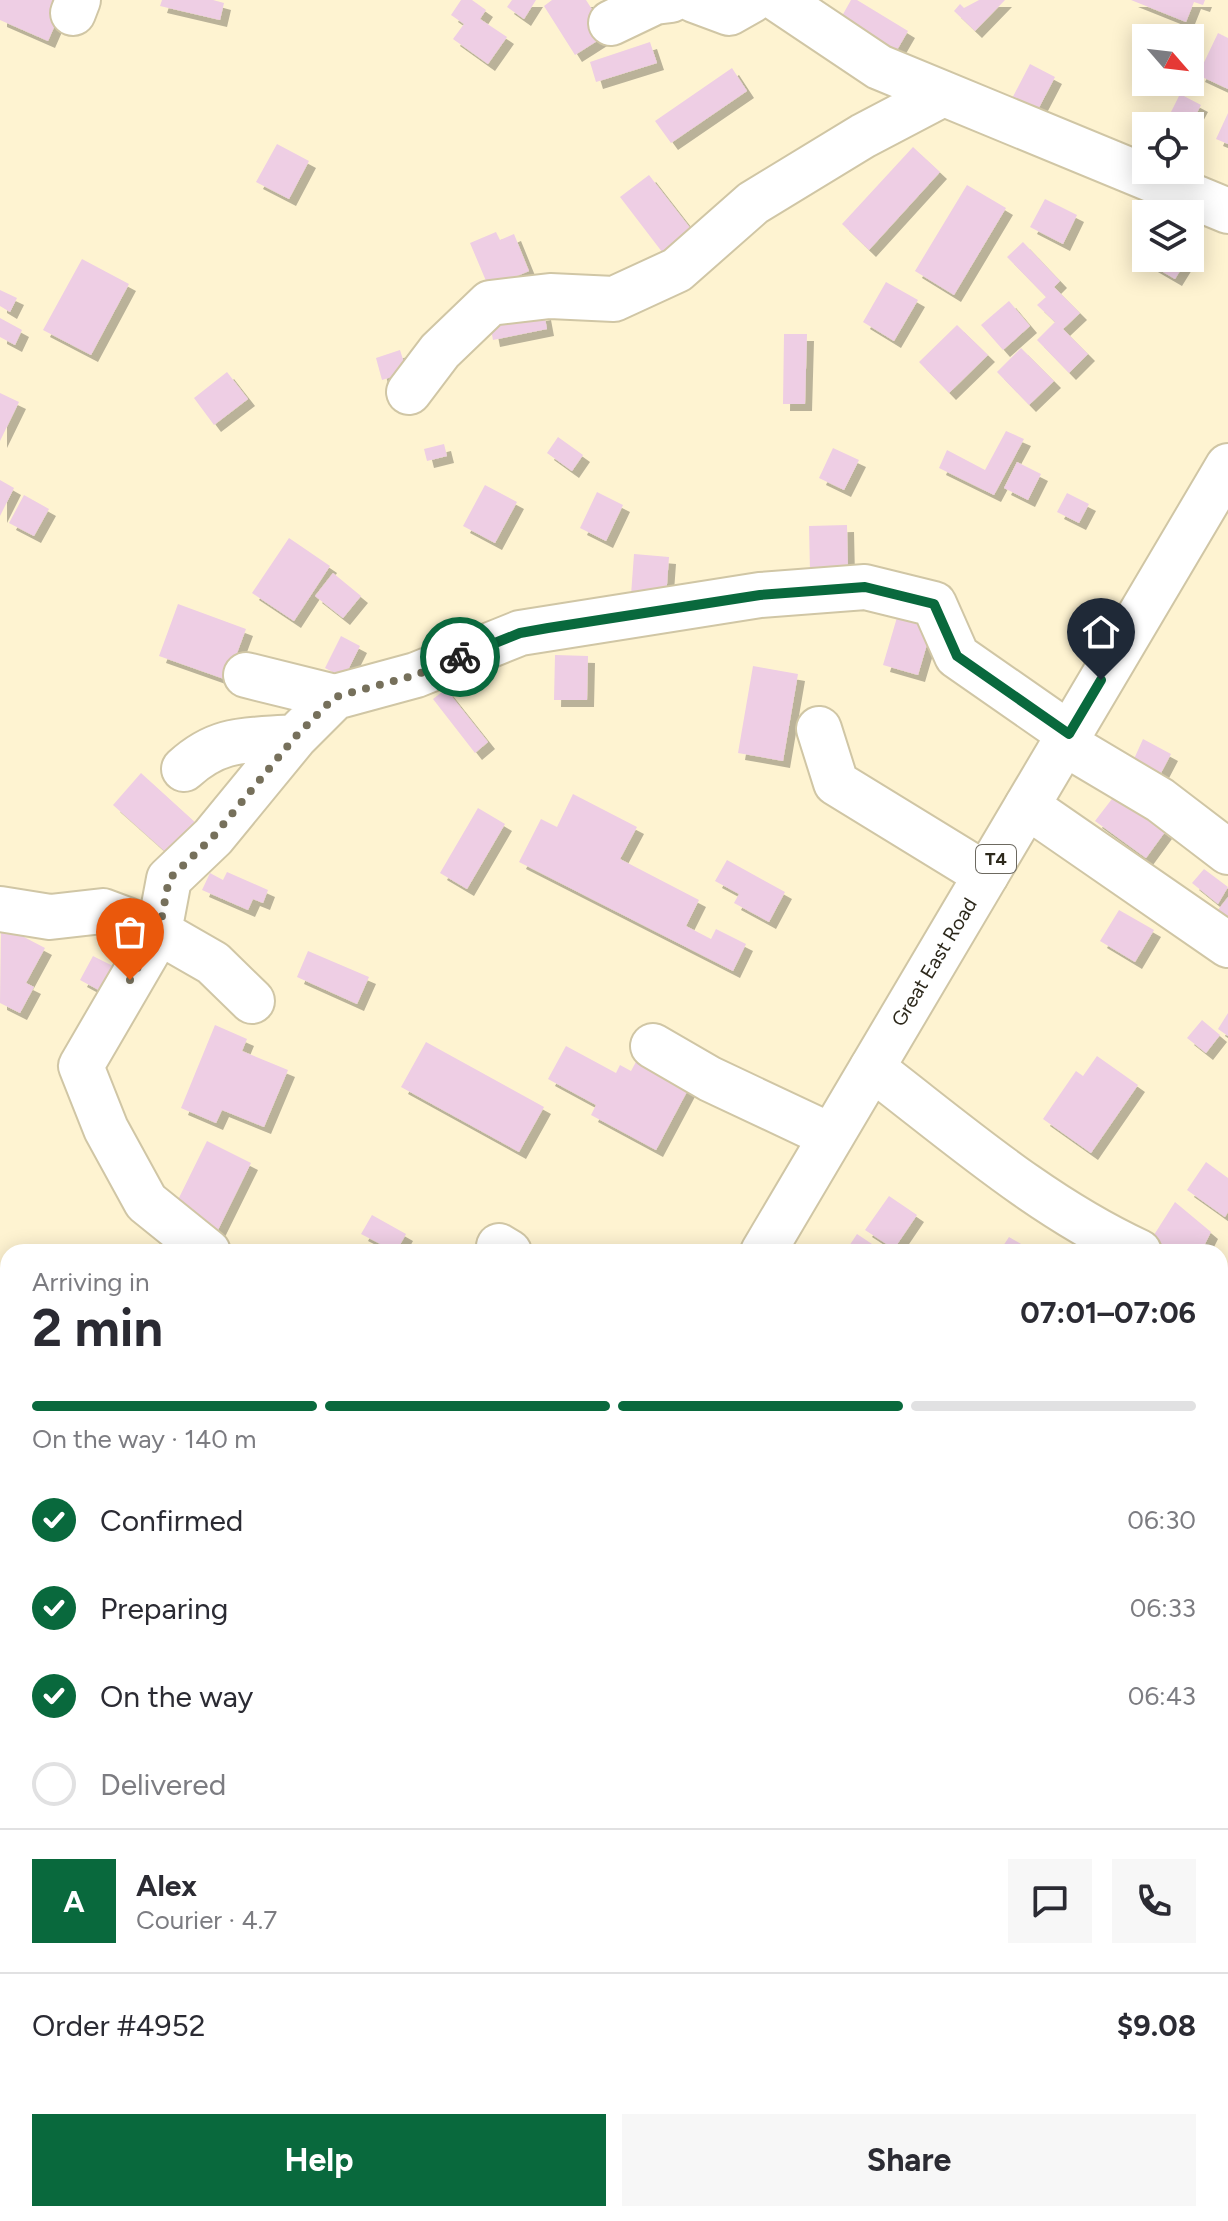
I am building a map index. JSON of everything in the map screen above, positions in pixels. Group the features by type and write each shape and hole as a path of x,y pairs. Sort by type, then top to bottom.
{"main road":[{"path":"611,23 655,2 671,0"},
{"path":"694,0 729,13 752,0"},
{"path":"779,0 879,67 1228,211"},
{"path":"409,392 440,351 490,303 550,296 614,299 677,270 753,203 863,136 943,94"},
{"name":"Great East Road","path":"768,1244 1228,466"},
{"path":"246,675 335,697 416,675 520,633 760,595 865,587 934,604 957,656 1228,852"},
{"path":"198,1244 146,1202 106,1129 81,1066 159,932 169,879 213,837 295,737 335,697"},
{"path":"819,729 836,783 986,875"},
{"path":"184,769 205,750 232,743 295,737"},
{"path":"1027,806 1228,945"},
{"path":"0,909 50,917 103,911 159,932 213,963 252,1001"},
{"path":"653,1046 710,1079 831,1136"},
{"path":"872,1068 1048,1203 1124,1244"}],"building":[{"path":"0,0 66,0 48,41 0,20"},
{"path":"162,0 213,0 224,3 220,20 160,6"},
{"path":"461,0 472,0 486,10 480,19 507,37 488,64 453,39 464,24 451,15"},
{"path":"512,0 536,0 524,19 507,7"},
{"path":"552,0 586,0 608,34 575,55 544,6"},
{"path":"851,0 857,0 908,31 897,50 842,16"},
{"path":"979,0 1005,0 975,31 954,11 960,4 964,8"},
{"path":"1131,0 1205,0 1203,5 1194,2 1186,22"},
{"path":"1218,33 1228,38 1228,89 1204,78 1204,62"},
{"path":"650,42 657,63 596,82 590,62"},
{"path":"1030,64 1055,77 1031,123 1006,110"},
{"path":"732,68 747,91 671,143 655,121"},
{"path":"1179,96 1201,105 1197,112 1171,112"},
{"path":"1228,113 1228,144 1216,139"},
{"path":"277,144 309,161 289,199 256,182"},
{"path":"913,147 940,172 869,250 842,224"},
{"path":"649,175 698,238 669,261 620,197"},
{"path":"967,185 1006,208 954,295 915,271"},
{"path":"1045,199 1077,215 1063,244 1030,227"},
{"path":"496,232 500,240 514,234 529,271 489,288 470,243"},
{"path":"1023,242 1060,281 1054,287 1080,313 1063,329 1088,354 1069,373 1037,340 1055,322 1037,305 1046,297 1007,257"},
{"path":"82,259 129,284 91,355 43,330"},
{"path":"1163,272 1179,272 1175,279"},
{"path":"886,282 918,300 894,341 863,322"},
{"path":"0,290 17,298 10,312 0,306"},
{"path":"1009,301 1030,326 1003,350 981,325"},
{"path":"544,313 547,329 493,340 490,324"},
{"path":"0,318 22,330 15,345 0,337"},
{"path":"957,325 988,355 949,393 919,362"},
{"path":"784,334 807,334 805,404 783,404"},
{"path":"1021,348 1054,381 1029,405 997,372"},
{"path":"400,350 407,372 382,380 376,358"},
{"path":"227,372 248,399 214,425 194,398"},
{"path":"0,393 19,402 0,441"},
{"path":"1006,431 1024,439 994,495 939,468 947,450 985,470"},
{"path":"558,437 583,455 572,471 547,453"},
{"path":"444,444 447,456 427,461 424,449"},
{"path":"833,448 859,460 844,490 819,478"},
{"path":"1017,462 1041,474 1028,500 1004,488"},
{"path":"0,480 14,488 0,516"},
{"path":"485,485 517,502 495,543 463,526"},
{"path":"597,492 623,505 606,541 580,528"},
{"path":"1067,493 1089,504 1079,523 1057,512"},
{"path":"24,495 49,509 34,536 9,523"},
{"path":"847,525 848,570 810,571 809,526"},
{"path":"289,538 330,566 294,621 252,593"},
{"path":"634,554 669,557 666,598 631,595"},
{"path":"333,573 361,596 343,618 315,596"},
{"path":"178,604 246,629 227,680 159,656"},
{"path":"898,614 933,624 918,675 883,665"},
{"path":"341,636 360,646 344,678 325,668"},
{"path":"555,655 588,656 587,700 554,700"},
{"path":"753,666 798,674 783,761 738,753"},
{"path":"446,689 488,742 475,753 433,699"},
{"path":"1143,739 1171,754 1161,773 1134,759"},
{"path":"141,773 197,824 169,855 113,805"},
{"path":"573,794 637,827 620,859 699,900 686,926 711,939 716,929 746,944 733,971 519,862 541,819 557,827"},
{"path":"1115,795 1165,832 1146,858 1095,821"},
{"path":"478,808 505,824 467,889 440,873"},
{"path":"727,860 785,892 769,922 734,903 739,894 715,881"},
{"path":"1204,869 1228,887 1218,904 1192,883"},
{"path":"227,872 268,890 263,903 253,899 248,910 202,890 210,873 223,880"},
{"path":"1228,897 1228,926 1214,915"},
{"path":"1119,910 1154,930 1135,962 1100,941"},
{"path":"1,925 45,948 26,983 34,987 20,1013 0,1003"},
{"path":"308,951 369,977 357,1004 297,977"},
{"path":"93,956 119,969 106,994 80,980"},
{"path":"1228,1013 1228,1036 1218,1029"},
{"path":"1202,1020 1220,1035 1206,1053 1187,1038"},
{"path":"215,1025 247,1039 242,1051 288,1070 264,1127 222,1110 216,1123 181,1108"},
{"path":"426,1042 544,1107 519,1152 401,1087"},
{"path":"566,1046 616,1073 620,1065 631,1071 638,1058 690,1086 656,1150 591,1115 596,1105 548,1079"},
{"path":"1097,1056 1138,1085 1091,1153 1043,1119 1076,1071 1083,1076"},
{"path":"207,1141 251,1163 215,1236 171,1214"},
{"path":"1206,1162 1228,1178 1228,1212 1225,1217 1187,1190"},
{"path":"889,1196 917,1215 897,1244 886,1244 865,1230"},
{"path":"1175,1202 1211,1232 1205,1244 1162,1244 1152,1238"},
{"path":"372,1215 406,1234 400,1244 380,1244 361,1234"},
{"path":"857,1234 872,1244 850,1244"},
{"path":"1009,1237 1021,1244 1004,1244"}],"way so far":[{"path":"130,980 159,932 169,879 213,837 295,737 335,697 416,675 460,657"}],"route":[{"path":"460,657 520,633 548,628 760,595 865,587 934,604 957,656 1069,734 1101,680"}]}
